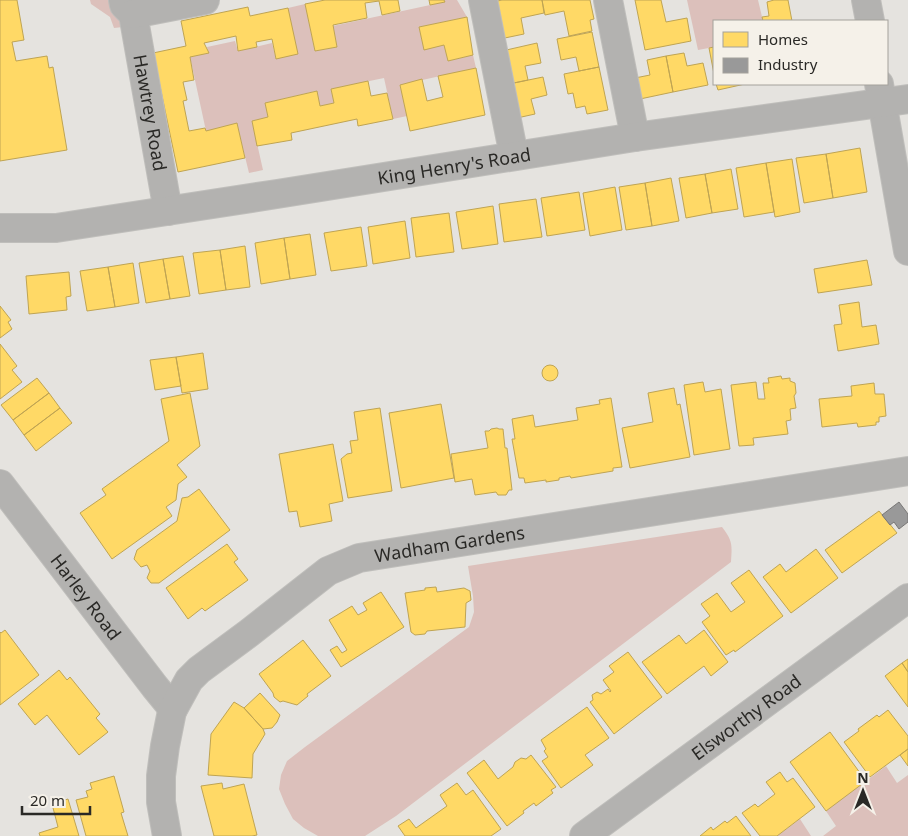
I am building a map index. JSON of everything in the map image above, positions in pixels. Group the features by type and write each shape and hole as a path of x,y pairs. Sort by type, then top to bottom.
{"street":[{"name":"Hawtrey Road","path":"168,211 128,7 205,0"},
{"path":"483,0 514,156"},
{"path":"608,0 635,137"},
{"path":"866,0 870,20"},
{"path":"890,95 908,251"},
{"name":"King Henry's Road","path":"0,228 56,228 890,95"},
{"name":"Wadham Gardens","path":"167,836 161,802 161,776 165,746 173,709 189,680 199,670 250,633 328,571 359,558 908,471"},
{"name":"Harley Road","path":"0,484 154,687 173,709"},
{"name":"Elsworthy Road","path":"584,836 908,598"}],"shaded area":[{"path":"90,0 117,0 123,27 114,28 110,17 91,4"},
{"path":"444,0 457,0 467,17 419,27 424,49 444,45 448,61 473,55 476,68 400,85 407,116 393,119 384,78 331,89 334,103 320,106 316,91 265,103 268,117 252,121 263,170 249,173 237,124 206,131 190,57 208,53 207,47 235,41 238,51 272,43 276,59 288,8 305,4 315,51 337,47 333,26 444,2"},
{"path":"687,0 758,0 763,20 713,20 713,47 698,50"},
{"path":"722,527 731,543 731,562 396,816 365,836 318,836 293,819 279,789 281,775 287,761 469,627 474,612 468,566"},
{"path":"886,766 897,783 908,775 908,836 823,836 836,826 826,811"},
{"path":"800,819 811,836 777,836"}],"building: Homes":[{"path":"0,0 17,0 24,40 12,42 16,61 47,56 49,68 53,67 67,150 0,161"},
{"path":"325,0 398,0 400,11 382,15 379,1 365,3 367,18 333,25 337,47 315,51 305,4"},
{"path":"429,0 444,0 445,2 430,5"},
{"path":"502,0 542,0 544,13 521,18 524,34 500,39 493,2"},
{"path":"542,0 590,0 594,19 590,20 592,31 569,36 564,11 545,15"},
{"path":"635,0 661,0 666,22 687,18 691,41 645,50"},
{"path":"788,0 792,20 763,20 762,17 769,16 767,2"},
{"path":"248,7 250,16 288,8 298,54 276,59 272,39 256,42 257,47 238,51 236,36 204,43 209,53 190,57 194,80 183,82 187,100 183,101 189,131 205,128 206,131 237,123 245,158 178,172 153,53 186,46 181,21"},
{"path":"467,17 473,55 448,61 444,45 424,50 419,27"},
{"path":"592,32 599,67 579,71 576,57 561,60 557,39"},
{"path":"537,43 541,63 525,66 528,80 509,84 502,51"},
{"path":"713,47 713,69 709,48"},
{"path":"684,53 687,66 703,63 708,85 673,92 666,56"},
{"path":"666,56 673,92 640,99 635,78 650,75 647,60"},
{"path":"599,67 608,110 587,114 585,106 576,108 573,93 568,94 564,74"},
{"path":"476,68 485,115 410,131 400,85 422,79 427,101 443,97 438,76"},
{"path":"543,77 547,95 531,99 535,114 517,118 509,84"},
{"path":"368,81 371,96 387,93 393,119 358,126 357,119 291,133 292,140 257,146 252,121 268,117 265,103 317,91 320,106 334,103 331,89"},
{"path":"716,85 740,85 718,90"},
{"path":"860,148 867,192 833,198 826,154"},
{"path":"826,154 833,198 804,203 796,158"},
{"path":"792,159 800,212 775,217 766,163"},
{"path":"766,163 774,212 744,217 736,168"},
{"path":"731,169 738,209 712,213 705,174"},
{"path":"705,174 712,213 686,218 679,178"},
{"path":"671,178 679,221 652,226 645,183"},
{"path":"645,183 652,226 626,230 619,187"},
{"path":"615,187 622,230 590,236 583,193"},
{"path":"579,192 585,230 547,236 541,198"},
{"path":"536,199 542,237 504,242 499,204"},
{"path":"493,206 498,244 462,249 456,212"},
{"path":"449,213 454,252 416,257 411,218"},
{"path":"405,221 410,258 373,264 368,227"},
{"path":"361,227 367,266 331,271 324,233"},
{"path":"310,234 316,275 290,279 284,238"},
{"path":"284,238 290,279 261,284 255,243"},
{"path":"245,246 250,287 226,290 220,250"},
{"path":"220,250 226,290 199,294 193,253"},
{"path":"183,256 190,296 170,299 163,259"},
{"path":"163,259 170,299 146,303 139,263"},
{"path":"867,260 872,285 818,293 814,269"},
{"path":"133,263 139,303 115,307 108,267"},
{"path":"108,267 115,307 87,311 80,271"},
{"path":"69,272 71,296 66,297 67,310 29,314 26,276"},
{"path":"859,302 862,327 876,325 879,344 838,351 834,325 842,324 839,305"},
{"path":"0,306 11,320 8,322 12,329 0,338"},
{"path":"0,344 17,366 12,370 22,382 0,399"},
{"path":"203,353 208,389 182,393 176,357"},
{"path":"176,357 181,386 155,390 150,360"},
{"path":"550,365 558,373 550,381 542,373"},
{"path":"781,376 782,379 790,378 790,381 795,383 796,393 794,396 796,408 790,409 791,420 786,421 788,434 753,438 754,445 739,446 731,385 756,382 758,399 765,399 763,383 769,383 768,378"},
{"path":"37,378 49,393 13,420 1,405"},
{"path":"703,382 705,392 721,389 730,449 694,455 684,385"},
{"path":"874,383 875,394 884,394 886,416 879,417 879,422 876,422 876,425 858,427 857,423 822,427 819,399 852,396 851,386"},
{"path":"674,388 677,405 680,404 690,457 630,468 622,428 653,422 648,393"},
{"path":"49,393 60,408 24,435 13,420"},
{"path":"190,393 200,446 177,465 187,477 178,484 176,500 166,507 172,516 112,559 80,513 106,495 102,489 169,441 161,399"},
{"path":"611,398 622,467 613,468 613,471 571,478 570,476 546,482 546,480 525,483 524,478 519,478 512,439 515,439 512,419 533,415 535,427 578,420 576,408 600,404 599,400"},
{"path":"441,404 454,478 401,488 389,413"},
{"path":"60,408 72,423 36,451 24,435"},
{"path":"380,408 392,491 348,498 341,459 347,454 352,453 350,441 358,440 354,412"},
{"path":"497,428 503,429 512,490 509,490 506,495 498,495 496,492 475,495 472,479 455,482 451,454 488,448 485,431"},
{"path":"333,444 343,501 329,504 332,521 300,527 297,511 289,512 279,454"},
{"path":"199,489 230,530 159,583 151,583 147,578 150,571 147,565 141,567 134,559 137,550 177,521 182,498 188,497"},
{"path":"879,511 897,533 842,573 825,550"},
{"path":"227,544 238,559 234,562 248,580 205,611 202,608 188,619 166,588"},
{"path":"816,549 838,578 791,613 763,577 780,564 786,572"},
{"path":"749,570 783,616 735,652 734,650 726,655 702,622 710,616 701,604 717,593 731,612 745,602 731,583"},
{"path":"436,587 437,592 464,588 470,591 471,600 466,603 465,627 427,631 425,634 415,635 411,632 405,593"},
{"path":"381,592 404,627 341,667 330,650 337,646 342,653 347,650 329,620 352,606 358,615 367,610 363,603"},
{"path":"5,630 39,675 0,705 0,632"},
{"path":"704,630 728,662 711,676 704,666 667,694 642,662 679,635 686,644"},
{"path":"303,640 331,676 307,694 308,696 297,705 283,701 280,702 274,697 259,674"},
{"path":"628,652 662,697 614,734 590,702 593,700 592,695 597,692 601,694 608,689 611,691 603,680 614,672 609,666"},
{"path":"908,659 908,672 902,663"},
{"path":"902,663 908,672 908,707 885,676"},
{"path":"59,670 67,680 70,677 100,714 96,718 108,732 79,755 47,715 35,725 18,704"},
{"path":"260,693 280,715 272,728 263,729 244,708"},
{"path":"234,702 244,708 263,729 265,734 253,754 252,778 208,775 211,734"},
{"path":"587,707 609,738 585,755 593,765 561,788 542,761 548,757 541,740"},
{"path":"888,710 908,736 908,749 870,777 844,742 877,715 879,717"},
{"path":"830,732 866,781 826,811 790,762"},
{"path":"908,749 908,766 900,755"},
{"path":"531,755 556,787 551,790 553,793 536,806 534,803 507,826 467,773 484,760 498,779 513,767 515,762 521,758 526,759"},
{"path":"780,772 787,782 793,778 815,807 777,836 760,836 742,813 755,804 758,807 775,794 766,782"},
{"path":"114,776 124,812 121,813 128,836 86,836 76,800 88,797 86,791 92,789 90,783"},
{"path":"222,783 223,789 244,784 257,835 214,836 201,786"},
{"path":"457,783 466,795 473,790 501,829 491,836 405,836 398,826 409,819 416,828 447,806 440,795"},
{"path":"68,799 79,836 40,836 39,833 58,827 52,804"},
{"path":"736,816 751,836 700,836 711,827 713,830"}],"building: Industry":[{"path":"899,502 908,514 908,522 899,529 894,522 890,525 882,515"}]}
